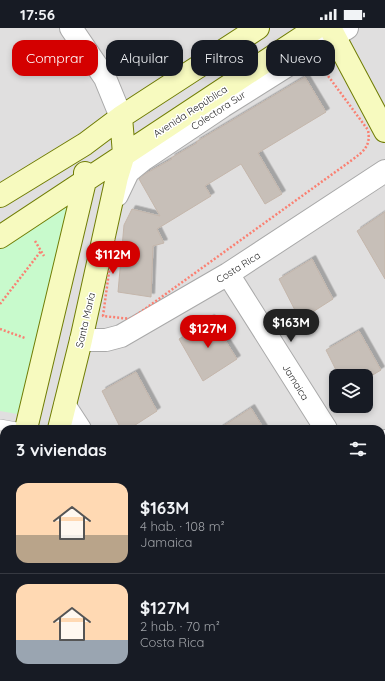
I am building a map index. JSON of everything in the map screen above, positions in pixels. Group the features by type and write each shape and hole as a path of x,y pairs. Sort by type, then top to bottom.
{"street":[{"path":"71,28 104,78 121,117"},
{"path":"0,196 85,144 121,117 258,28"},
{"path":"332,30 385,131"},
{"name":"Avenida República","path":"0,237 124,154 332,30"},
{"name":"Colectora Sur","path":"110,211 128,172 144,158 223,106 332,30"},
{"name":"Santa María","path":"60,425 81,340 117,177 124,154 121,117"},
{"path":"27,425 85,181 85,144"},
{"name":"Costa Rica","path":"81,340 106,340 121,336 228,274 385,171"},
{"name":"Jamaica","path":"228,274 323,425"},
{"path":"65,406 77,425"}],"path":[{"path":"315,56 368,130 370,137 366,149 131,318 103,316 120,191 132,176 150,163 315,56"},
{"path":"0,304 41,251"},
{"path":"0,328 31,340"}],"shaded area":[{"path":"0,28 385,28 385,425 0,425"}],"green space":[{"path":"85,181 29,416 0,411 0,237"}],"building":[{"path":"305,77 326,112 258,153 282,194 265,204 241,164 205,186 211,196 157,229 164,243 153,246 151,297 118,292 124,225 132,209 160,216 139,179 197,143 196,142"},
{"path":"385,212 385,279 357,231"},
{"path":"312,259 333,299 300,320 279,279"},
{"path":"211,318 237,359 203,381 179,339"},
{"path":"359,331 381,370 373,375 373,369 336,369 326,350"},
{"path":"136,372 157,411 135,425 119,425 102,391"},
{"path":"251,408 262,425 225,425"}]}
